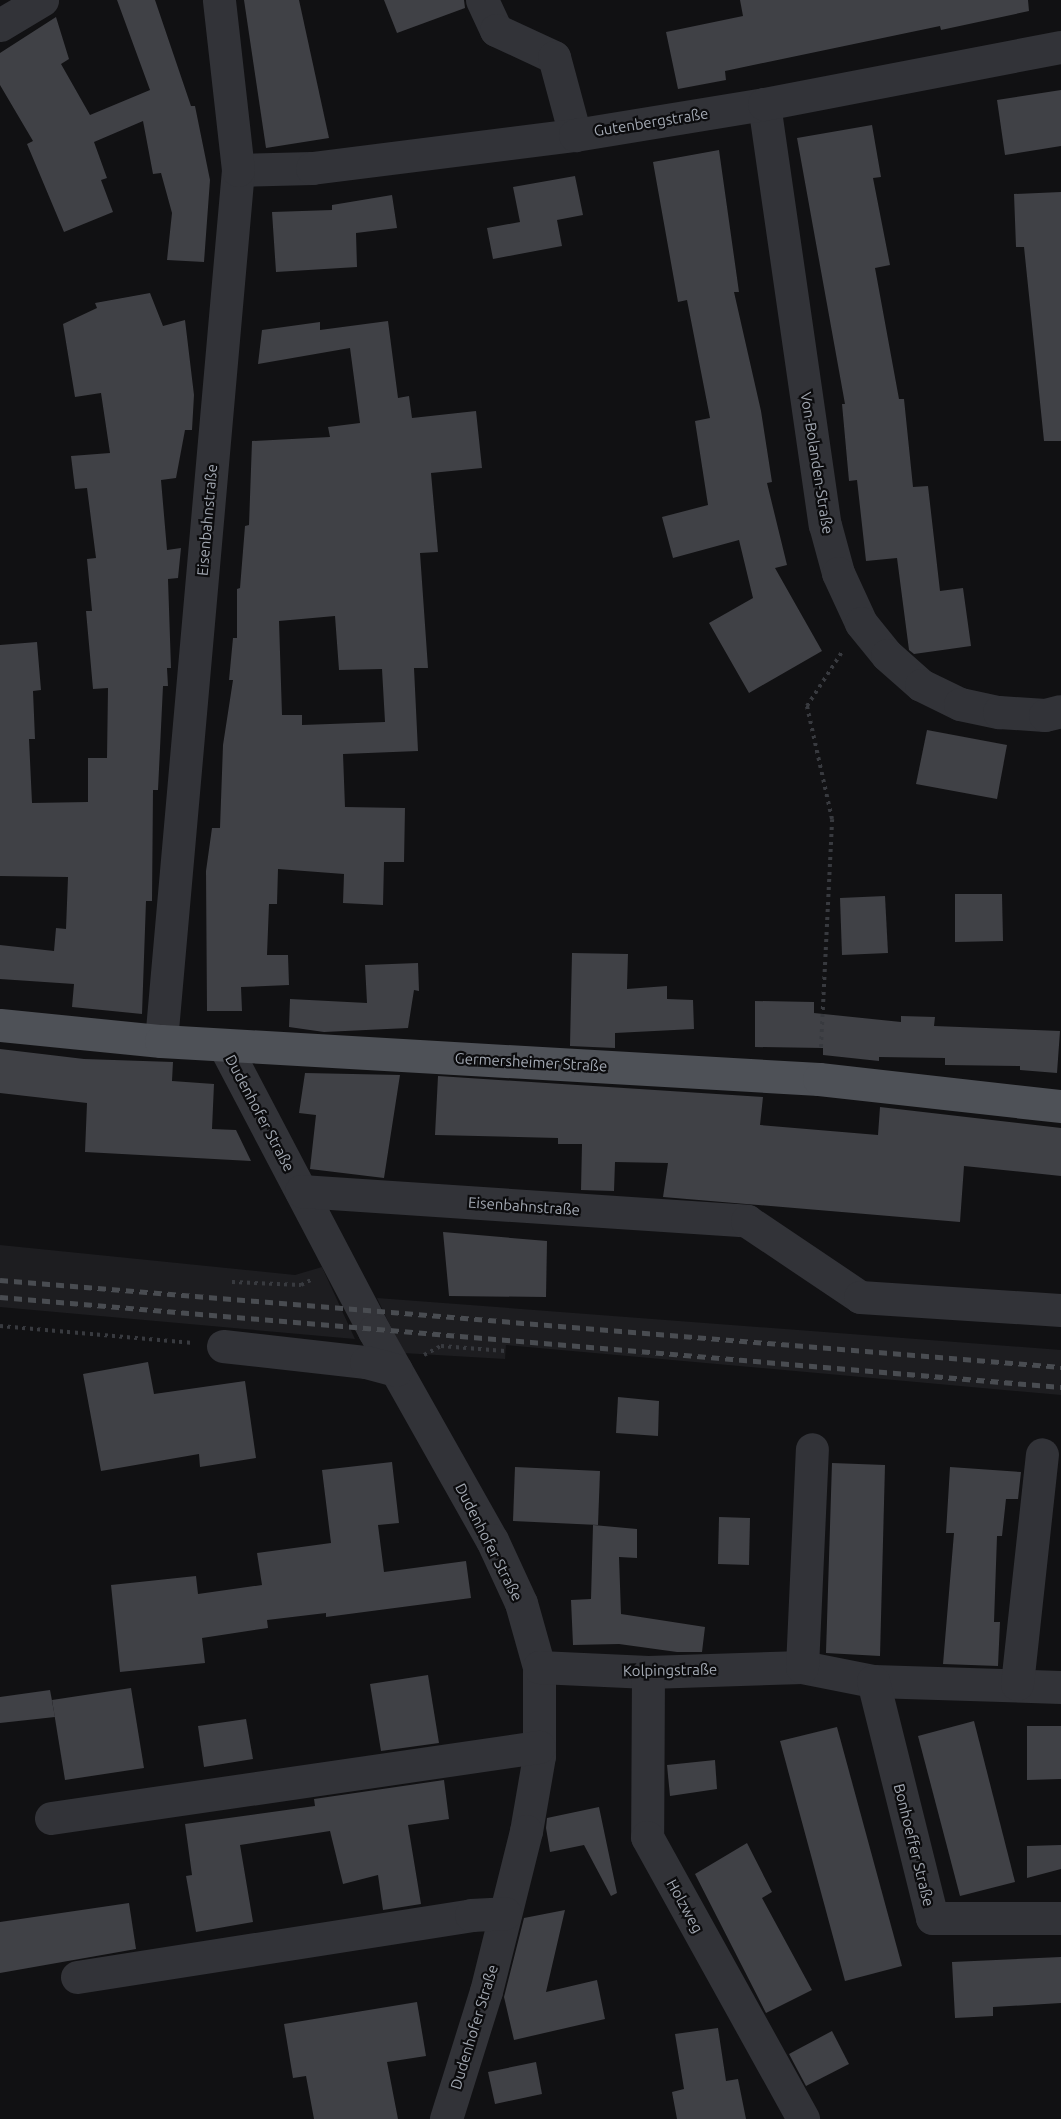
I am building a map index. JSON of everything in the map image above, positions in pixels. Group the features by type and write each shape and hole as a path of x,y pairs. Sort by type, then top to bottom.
{"main road":[{"name":"Germersheimer Straße","path":"0,1025 161,1041 819,1078 1061,1106"}],"street":[{"path":"0,25 42,0"},
{"name":"Eisenbahnstraße","path":"161,1041 238,170 219,0"},
{"path":"482,0 496,30 554,57 575,135"},
{"name":"Gutenbergstraße","path":"238,170 312,168 575,135 764,104 1061,47"},
{"name":"Von-Bolanden-Straße","path":"764,104 825,525 838,573 861,623 887,655 921,685 960,704 1022,713 1061,711"},
{"name":"Dudenhofer Straße","path":"224,1045 396,1370 492,1540 520,1603 539,1667 539,1747 526,1831 486,1991 446,2119"},
{"name":"Eisenbahnstraße","path":"301,1191 747,1221 860,1297 1061,1310"},
{"path":"223,1346 366,1362 396,1370"},
{"path":"802,1667 812,1449"},
{"path":"1017,1684 1042,1454"},
{"name":"Kolpingstraße","path":"539,1667 648,1672 802,1667 873,1681 1061,1687"},
{"name":"Holzweg","path":"648,1672 647,1837 803,2119"},
{"name":"Bonhoeffer Straße","path":"873,1681 932,1918 1061,1918"},
{"path":"51,1818 539,1747"},
{"path":"77,1977 471,1915 505,1913"}],"path":[{"path":"819,1078 832,819 807,706 861,623"},
{"path":"232,1282 301,1285 340,1266"},
{"path":"0,1326 223,1346"},
{"path":"396,1370 441,1346 505,1351"}],"shaded area":[{"path":"0,1245 295,1275 322,1267 355,1339 0,1307"},
{"path":"377,1298 1061,1350 1061,1395 506,1345 505,1359 403,1353"}],"building":[{"path":"117,0 155,0 191,106 195,106 210,180 204,262 167,260 172,213 161,173 153,174 143,121 94,142 107,178 101,180 113,212 64,232 27,144 33,141 0,85 0,53 56,17 69,59 61,64 90,115 150,90"},
{"path":"244,0 299,0 329,138 266,148"},
{"path":"384,0 464,0 465,8 397,33"},
{"path":"740,0 1028,0 1029,11 941,30 940,26 725,71 726,80 678,89 666,32 743,16"},
{"path":"1061,90 1061,146 1005,155 997,100"},
{"path":"872,125 881,177 873,178 890,265 875,268 899,399 904,399 913,487 928,486 940,591 963,588 971,646 914,654 909,650 897,558 866,561 857,480 849,481 842,404 845,404 797,138"},
{"path":"719,150 739,292 734,292 761,411 772,482 767,483 787,565 775,568 822,651 749,693 709,623 753,598 739,540 673,558 662,517 708,505 695,421 710,418 687,300 678,302 653,162"},
{"path":"575,176 583,215 557,220 562,246 493,259 487,228 520,222 513,187"},
{"path":"1061,192 1061,441 1044,441 1024,247 1016,247 1014,194"},
{"path":"392,195 397,228 356,233 357,267 276,272 272,212 332,210 332,205"},
{"path":"150,293 163,326 185,320 194,395 192,430 185,430 176,478 161,480 167,550 181,548 178,578 168,579 171,668 167,668 168,686 163,686 158,790 153,790 152,901 146,901 142,1014 72,1007 74,984 0,979 0,945 54,951 56,928 66,929 68,877 0,876 0,645 37,642 41,690 33,691 35,739 29,739 32,803 88,802 88,758 107,758 108,688 93,689 86,611 92,611 87,559 96,558 87,488 75,489 71,456 110,453 101,393 75,397 63,324 97,308 95,303"},
{"path":"388,321 398,398 409,396 412,418 476,411 482,468 431,473 438,552 420,553 428,668 414,668 418,751 343,754 345,807 405,808 404,862 384,862 383,905 343,903 344,874 278,869 277,904 269,904 267,955 288,955 289,985 241,987 242,1011 207,1011 206,871 212,828 220,828 223,745 233,680 229,680 233,638 237,638 237,589 240,588 245,526 249,525 252,441 330,437 328,427 360,423 350,348 258,364 262,330 320,322 320,330","holes":["335,616 339,670 382,669 385,722 302,725 302,715 282,715 279,621"]},
{"path":"927,730 1007,745 997,799 916,784"},
{"path":"955,894 1002,894 1003,941 955,942"},
{"path":"885,896 888,953 842,955 840,898"},
{"path":"572,953 628,954 627,989 667,986 667,999 693,1000 694,1029 615,1033 615,1048 570,1046"},
{"path":"418,963 419,991 414,990 408,1028 324,1032 289,1027 290,999 367,1003 365,965"},
{"path":"755,1001 814,1002 814,1013 901,1022 901,1016 935,1017 934,1026 1060,1031 1057,1073 1020,1070 1020,1066 945,1065 945,1058 879,1057 879,1061 823,1055 823,1048 755,1047"},
{"path":"0,1049 84,1059 173,1062 172,1081 214,1084 212,1129 236,1130 251,1161 85,1152 87,1103 0,1093"},
{"path":"305,1073 400,1075 384,1178 310,1169 316,1115 299,1113"},
{"path":"438,1076 763,1097 760,1125 878,1135 880,1107 1061,1128 1061,1176 964,1166 960,1222 663,1197 668,1163 615,1162 614,1191 581,1190 582,1144 558,1144 558,1138 435,1135"},
{"path":"443,1232 547,1241 546,1297 449,1296"},
{"path":"148,1362 154,1394 245,1381 256,1458 200,1467 199,1454 101,1471 83,1374"},
{"path":"618,1397 659,1401 658,1436 616,1433"},
{"path":"392,1462 399,1523 378,1525 384,1572 466,1561 471,1598 326,1617 326,1613 267,1620 268,1628 202,1638 205,1663 120,1672 111,1585 196,1576 198,1594 262,1585 257,1553 331,1543 322,1470"},
{"path":"832,1463 885,1465 880,1656 826,1653"},
{"path":"515,1467 600,1471 598,1525 513,1521"},
{"path":"950,1467 1021,1472 1018,1499 1006,1499 1002,1536 997,1536 994,1622 1000,1622 998,1666 943,1664 954,1533 946,1533"},
{"path":"719,1517 750,1518 749,1565 718,1564"},
{"path":"593,1525 637,1529 637,1558 619,1557 621,1614 705,1627 702,1652 677,1652 619,1644 573,1645 571,1600 591,1599"},
{"path":"428,1675 439,1743 381,1751 370,1684"},
{"path":"131,1688 144,1768 65,1780 52,1700"},
{"path":"50,1690 55,1717 0,1723 0,1697"},
{"path":"246,1719 253,1759 204,1767 198,1726"},
{"path":"974,1721 1015,1882 960,1896 918,1736"},
{"path":"1027,1726 1061,1726 1061,1779 1027,1780"},
{"path":"837,1727 902,1966 845,1981 780,1741"},
{"path":"715,1760 717,1789 670,1796 667,1765"},
{"path":"444,1780 449,1819 408,1825 421,1904 383,1910 378,1875 343,1884 330,1831 240,1845 253,1922 196,1932 186,1876 192,1875 185,1824 315,1806 314,1799"},
{"path":"599,1807 617,1893 611,1896 584,1845 550,1852 546,1828 547,1818"},
{"path":"747,1843 772,1892 762,1898 812,1990 766,2013 695,1874"},
{"path":"1061,1845 1061,1869 1027,1878 1027,1846"},
{"path":"129,1903 136,1949 0,1973 0,1922"},
{"path":"565,1910 546,1992 597,1980 605,2019 514,2040 504,1997 524,1918"},
{"path":"1061,1957 1061,2003 993,2007 993,2016 955,2018 952,1962"},
{"path":"417,2002 426,2056 387,2062 398,2119 314,2119 306,2076 293,2078 284,2024"},
{"path":"718,2028 726,2081 738,2079 746,2119 677,2119 672,2092 684,2089 675,2034"},
{"path":"832,2031 849,2064 806,2086 789,2054"},
{"path":"536,2062 542,2094 495,2104 488,2072"}],"railway":[{"path":"0,1280 1061,1367"},
{"path":"0,1297 1061,1387"}]}
